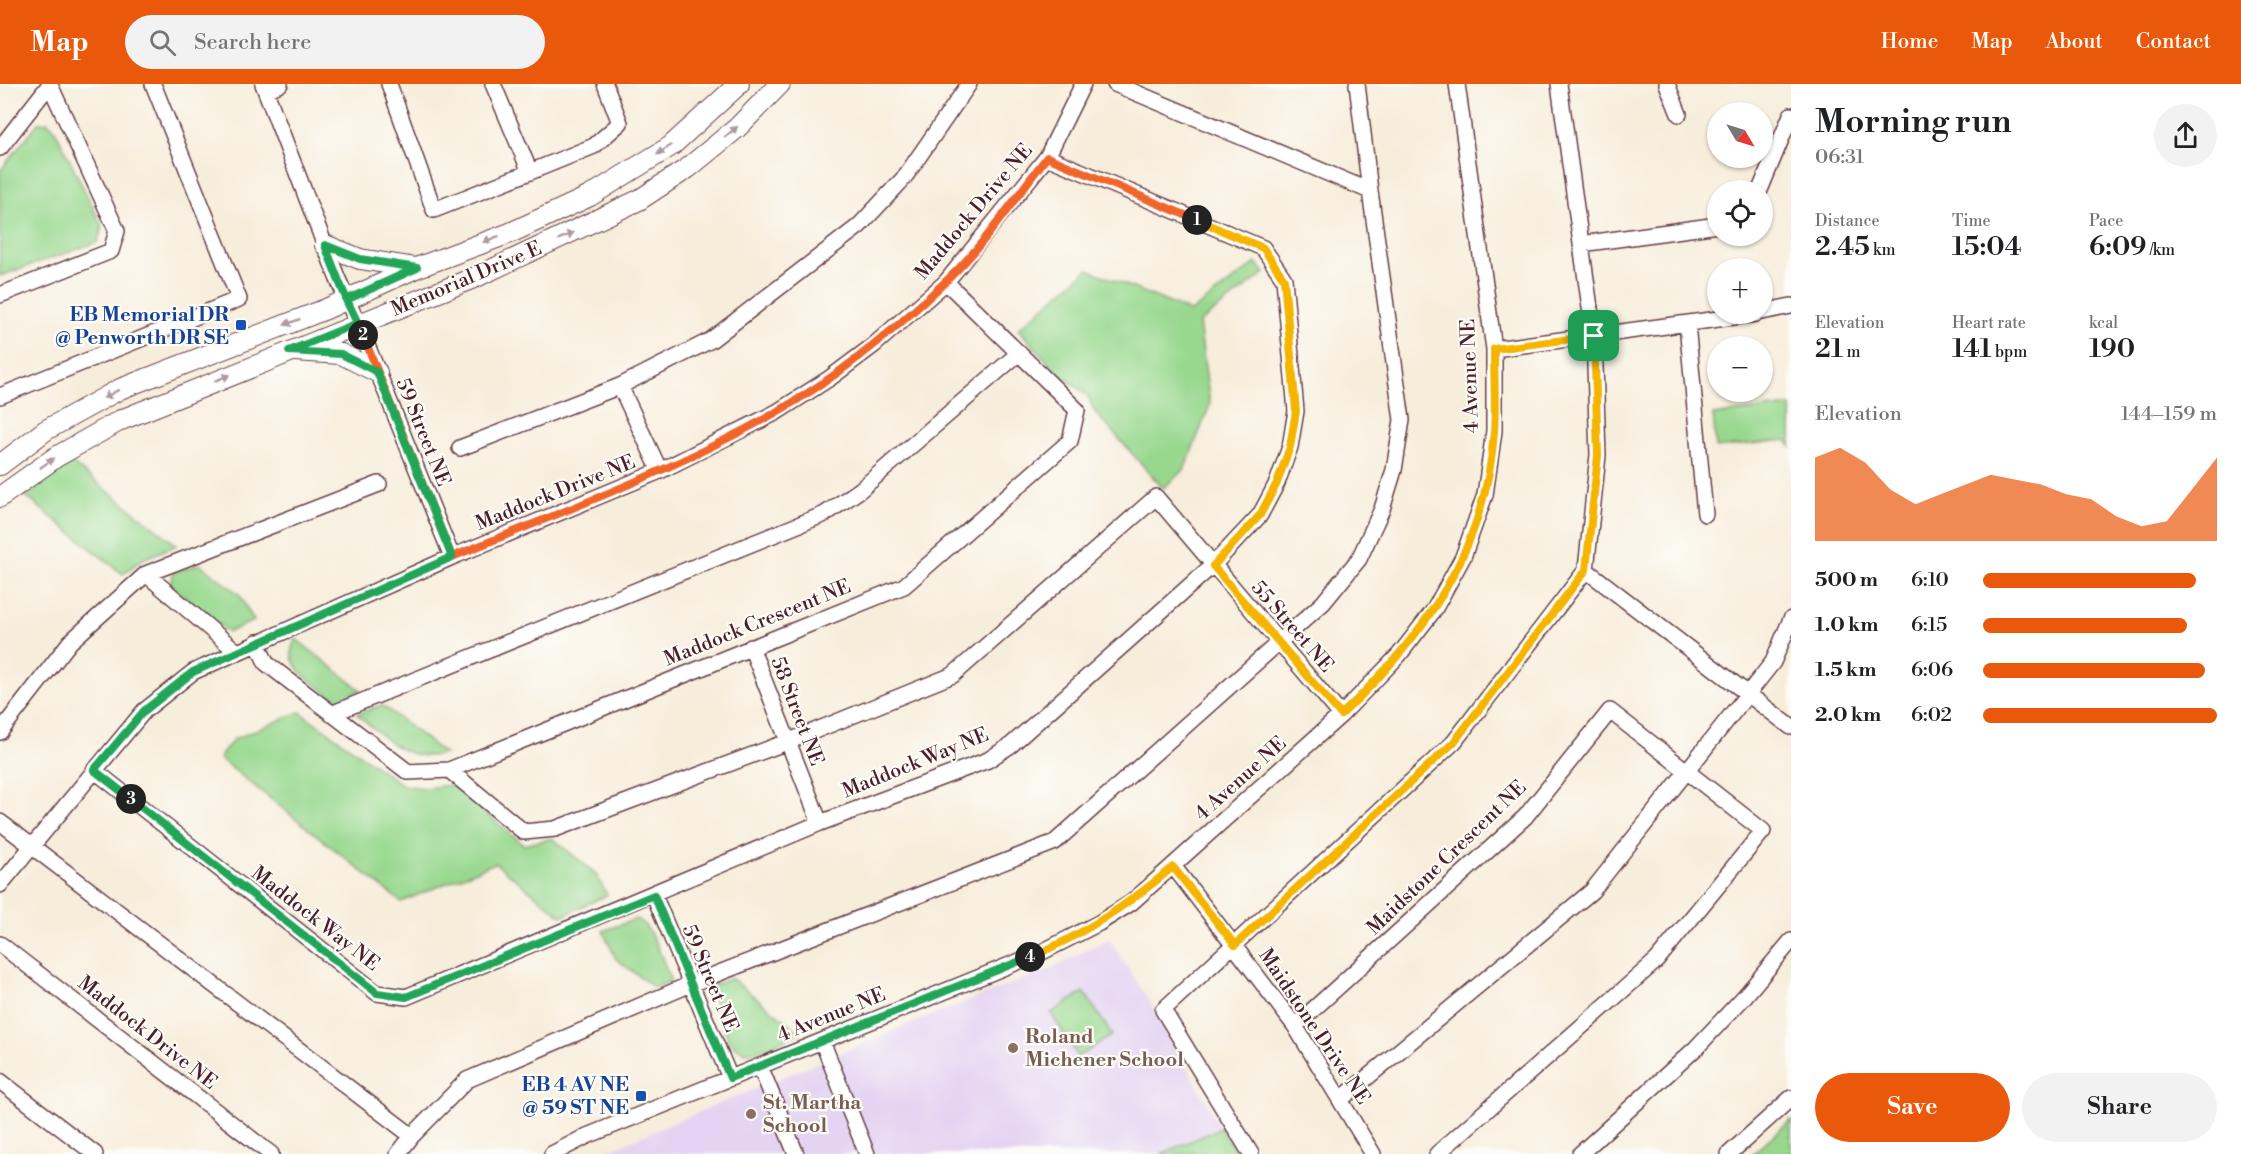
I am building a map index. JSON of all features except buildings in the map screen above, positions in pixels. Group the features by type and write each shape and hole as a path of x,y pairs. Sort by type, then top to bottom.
{"main road":[{"name":"Memorial Drive E","path":"0,465 45,430 120,389 346,300 417,268 510,232 607,187 671,146 739,84"},
{"name":"Memorial Drive E","path":"0,497 56,457 121,420 476,277 639,200 688,168 729,135 780,84"},
{"path":"325,245 360,259 417,268"},
{"path":"289,351 341,354 377,372"}],"street":[{"path":"0,148 50,84 117,231 111,251 0,295"},
{"path":"0,396 239,299 153,84"},
{"path":"264,87 280,84"},
{"path":"389,84 434,210 594,146 620,123 605,84"},
{"path":"493,84 530,172"},
{"path":"460,448 621,386 711,340 859,226 904,178 969,84"},
{"name":"Maddock Drive NE","path":"0,885 144,711 193,672 256,642 452,557 660,471 766,418 830,378 874,345 946,282 1047,157 1083,84"},
{"path":"1115,84 1370,191"},
{"path":"398,1154 412,1136 467,1080 691,984 1055,842 1280,644 1323,603 1359,559 1382,509 1394,470 1402,420 1357,84"},
{"name":"4 Avenue NE","path":"552,1154 587,1136 1042,952 1123,908 1173,867 1341,715 1399,655 1434,610 1464,557 1485,495 1494,431 1494,349 1456,84"},
{"path":"1251,1154 1163,1010 1454,742 1586,570 1598,455 1594,336 1559,84"},
{"path":"1667,84 1679,114"},
{"name":"59 Street NE","path":"264,87 346,300 358,323 452,557"},
{"path":"1764,180 1791,115"},
{"name":"Maddock Way NE","path":"94,770 377,993 406,997 654,895 820,823 988,760 1003,750 1213,566 1260,515 1277,483 1290,447 1296,411 1284,279 1263,248 1047,157"},
{"path":"1581,244 1707,227"},
{"name":"Maddock Crescent NE","path":"256,642 266,663 408,772 449,770 904,586 1070,441 1077,410 946,282"},
{"path":"1773,310 1791,306"},
{"path":"1494,349 1707,321"},
{"path":"1687,324 1704,514"},
{"path":"331,714 825,514 860,490 1019,353"},
{"path":"621,386 660,471"},
{"path":"0,732 70,642 146,574 379,484"},
{"name":"55 Street NE","path":"788,742 952,675 1156,497 1341,715"},
{"path":"1586,570 1791,727"},
{"path":"146,574 236,651"},
{"path":"1340,1100 1592,891 1773,662 1791,619"},
{"name":"58 Street NE","path":"751,647 820,823"},
{"name":"Maidstone Crescent NE","path":"1295,1026 1525,817 1610,711 1763,831 1657,960 1437,1154"},
{"path":"449,770 524,832 555,829 788,742"},
{"path":"0,822 412,1136"},
{"name":"Maidstone Drive NE","path":"1173,867 1295,1026 1373,1154"},
{"name":"59 Street NE","path":"654,895 730,1078"},
{"path":"1580,1154 1696,1048 1744,997 1791,941"},
{"name":"Maddock Drive NE","path":"0,944 271,1154"},
{"path":"822,1041 867,1154"},
{"path":"760,1066 796,1154"},
{"path":"0,1081 95,1154"},
{"path":"1729,1154 1791,1098"}],"shaded area":[{"name":"Roland Michener School","path":"1109,939 1150,1002 1221,1128 1161,1154 599,1154 912,1023 1050,969"}],"green space":[{"path":"47,122 54,128 102,226 98,242 0,276 0,171 38,123"},
{"path":"1256,263 1265,273 1199,323 1210,405 1184,470 1163,488 1095,412 1087,395 1057,372 1018,329 1088,269 1191,312"},
{"path":"1791,406 1791,447 1787,440 1716,448 1713,415"},
{"path":"72,463 177,545 143,559 123,574 24,495"},
{"path":"200,564 239,594 254,621 228,632 170,585 174,572"},
{"path":"296,639 361,690 339,701 312,683 292,659 292,649"},
{"path":"382,705 445,754 431,756 407,752 387,740 357,714"},
{"path":"300,712 403,785 424,788 452,785 524,845 552,838 595,873 607,895 562,916 495,863 401,902 219,758 234,739"},
{"path":"636,919 642,922 652,937 671,981 655,988 616,959 603,931"},
{"path":"731,978 800,1032 758,1051 745,1052 736,1048 729,1041 709,987"},
{"path":"1084,992 1112,1035 1078,1057 1051,1013"},
{"path":"1791,1120 1791,1154 1752,1154"},
{"path":"1221,1128 1237,1154 1161,1154"}],"place":[{"name":"EB Memorial DR @ Penworth DR SE","path":"241,325"},
{"name":"Roland Michener School","path":"1013,1048"},
{"name":"EB 4 AV NE @ 59 ST NE","path":"641,1096"},
{"name":"St. Martha School","path":"751,1114"}],"route":[{"path":"1594,336 1494,349 1494,431 1485,495 1464,557 1434,610 1399,655 1341,715 1213,566 1260,515 1277,483 1290,447 1296,411 1284,279 1263,248 1047,157 946,282 874,345 830,378 777,412 714,446 660,471 452,557 358,323 346,300 417,268 360,259 325,245 346,300 358,323 289,351 341,354 377,372 452,557 193,672 144,711 94,770 377,993 406,997 654,895 730,1078 1042,952 1099,923 1131,903 1173,867 1235,945 1454,742 1586,570 1598,455 1594,336"}]}
